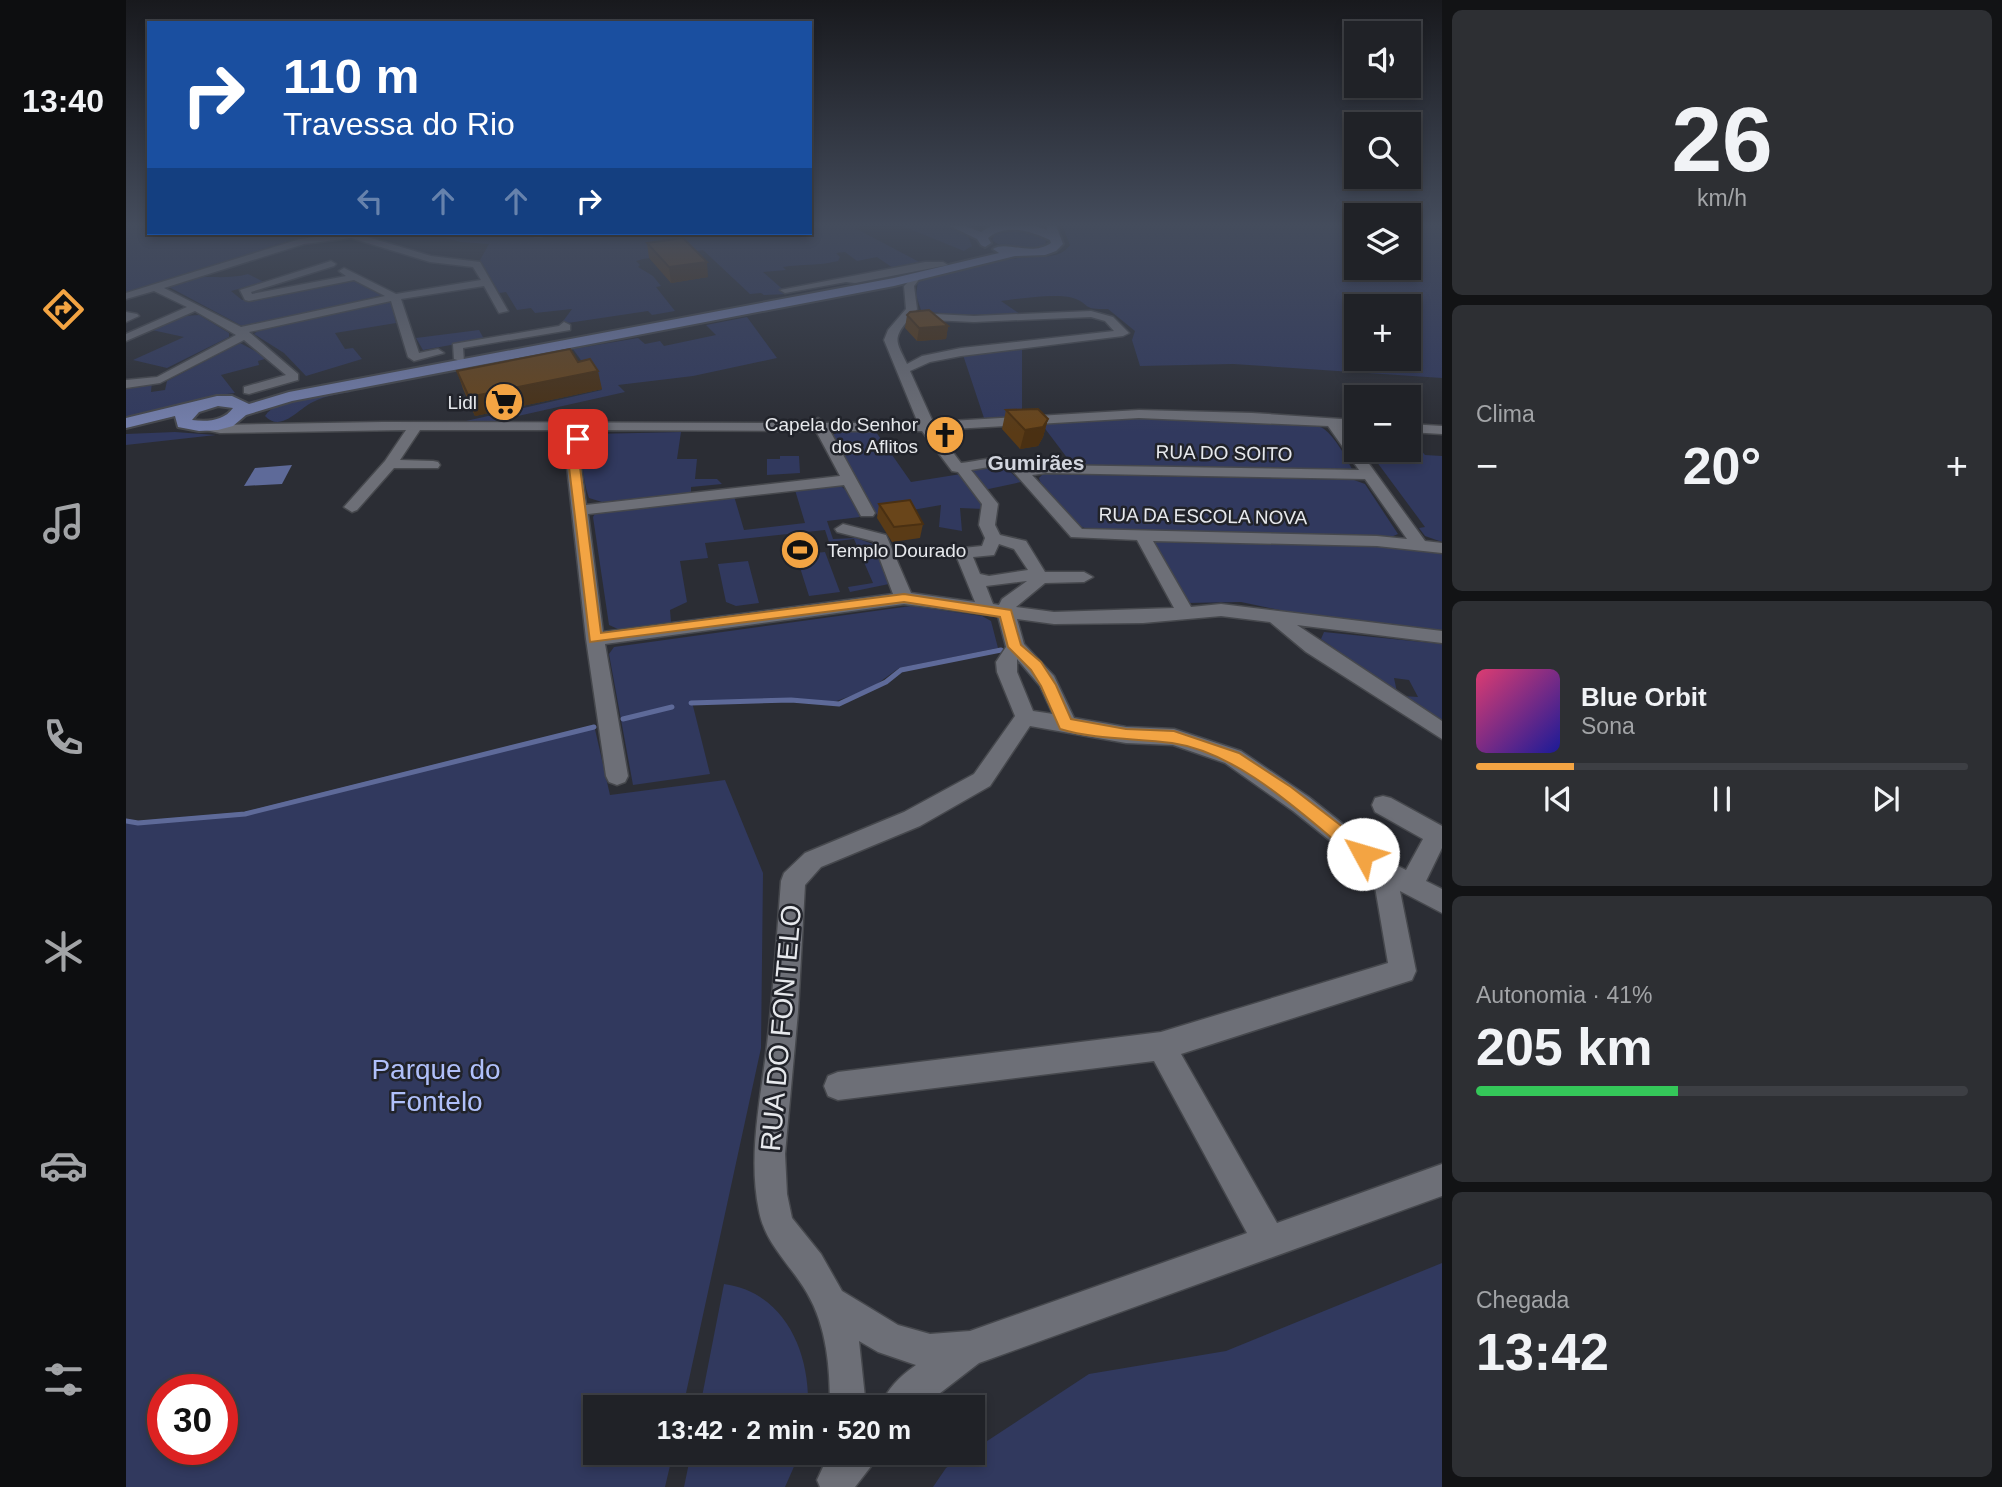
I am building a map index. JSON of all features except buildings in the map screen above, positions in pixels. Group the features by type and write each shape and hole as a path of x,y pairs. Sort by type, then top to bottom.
{"main road":[{"path":"126,423 224,400 460,359 784,294"},
{"path":"126,430 173,425 200,427 266,403 826,294"},
{"path":"224,400 242,406 239,413"},
{"path":"200,405 187,412 183,420 184,423 200,427"}],"street":[{"path":"169,294 242,333 277,357 294,377 249,390"},
{"path":"247,294 249,298 267,294"},
{"path":"390,294 395,297 414,357 438,353"},
{"path":"126,384 160,379 242,333 411,294"},
{"path":"494,294 503,311"},
{"path":"910,294 912,309 890,336 916,397 923,425 990,504 987,525 993,538 988,551 963,553 972,578 996,612 1015,647 1036,666 1048,685 1065,724"},
{"path":"126,338 195,307"},
{"path":"903,370 926,359 961,352 1123,333 1110,319 1091,314 974,319 907,316"},
{"path":"460,359 457,346 566,328 564,325"},
{"path":"266,403 257,418 267,427"},
{"path":"239,413 267,427"},
{"path":"200,427 771,428 1007,422 1158,414 1344,423"},
{"path":"1333,423 1419,545"},
{"path":"820,425 867,513"},
{"path":"352,508 390,464 416,426"},
{"path":"582,427 574,457 595,639 617,776"},
{"path":"1421,428 1442,429"},
{"name":"RUA DA ESCOLA NOVA","path":"961,467 1009,462 1022,472 1077,534 1343,540 1442,548"},
{"path":"390,464 433,465"},
{"name":"RUA DO SOITO","path":"1022,472 1077,470 1370,475"},
{"path":"580,510 847,480"},
{"path":"843,529 880,538 904,598"},
{"path":"1143,537 1186,614"},
{"path":"993,538 1020,545 1036,568 1038,582 996,612"},
{"path":"972,578 989,581 1037,576 1084,577"},
{"path":"595,639 904,598 1054,618 1108,618 1222,610 1277,619 1442,637"},
{"path":"1277,619 1313,647 1442,731"},
{"path":"1015,647 1006,662 1007,673 1025,718 1126,735 1174,737 1233,757 1301,804 1384,870 1442,902"},
{"name":"RUA DO FONTELO","path":"848,1395 842,1340 830,1303 810,1267 784,1238 775,1215 769,1163 768,1135 780,1056 793,881 813,860 912,819 982,780 1025,718"},
{"path":"1383,805 1437,835 1410,885"},
{"path":"838,1086 1161,1046 1403,971 1384,870"},
{"path":"1161,1046 1269,1241"},
{"path":"908,1395 914,1388 970,1349 1442,1180"},
{"path":"830,1303 890,1340 930,1352 970,1349"}],"green space":[{"path":"183,294 235,294 242,300 272,294 383,295 244,327"},
{"path":"507,294 662,294 675,311 652,315 648,311 561,324 572,309 535,313 531,308 517,310"},
{"path":"916,294 1344,294 1344,371 1421,371 1421,294 1442,294 1442,378 1233,364 1140,366 1132,340 1135,331 1108,309 1090,308 1079,300 1066,297 1001,301 1020,314 952,315 921,310"},
{"path":"382,302 391,303 396,323 335,333 345,349 353,348 362,359 306,376 284,353 254,334 260,329"},
{"path":"199,315 229,333 229,337 167,368 133,360 184,337 152,330 185,316"},
{"path":"747,317 777,358 693,376 618,385 625,392 496,421 466,421 602,390 573,349 638,338 645,344 660,341 664,346 716,335 706,325"},
{"path":"479,330 484,339 423,350 416,338"},
{"path":"240,343 268,358 258,361 259,365 221,375 235,393 209,396 177,407 126,418 126,385 152,381 151,392 165,390 167,381"},
{"path":"1022,349 1022,416 984,418 963,355"},
{"path":"350,389 351,392 317,400 283,421 271,421 265,416 280,404 291,400"},
{"path":"1118,417 1259,420 1311,425 1328,433 1344,455 1344,462 1348,462 1352,469 1084,466 1068,459 1040,422"},
{"path":"175,432 216,435 126,445 126,434"},
{"path":"681,432 677,459 697,459 695,479 717,479 722,484 691,487 691,492 602,502 589,498 583,474 583,455 593,434"},
{"path":"876,432 911,482 961,474 980,497 984,509 960,508 962,531 939,527 941,505 878,516 832,438 834,434"},
{"path":"1421,450 1425,455 1442,456 1442,542 1425,536 1419,528 1425,527 1377,462 1421,462"},
{"path":"780,456 799,456 800,473 767,475 767,459 780,459"},
{"path":"1002,464 1021,482 984,490 967,470"},
{"path":"1043,474 1354,480 1365,484 1398,534 1391,537 1090,530 1077,525 1041,484 1039,478"},
{"path":"841,486 850,494 860,517 827,521 833,539 856,538 873,544 889,584 850,592 848,587 873,583 854,539 829,542 825,530 705,543 708,558 680,561 687,602 670,610 671,622 618,629 609,625 593,517 596,512 734,496 744,530 805,523 795,490"},
{"path":"1152,541 1392,546 1442,552 1442,630 1304,615 1241,602 1186,603"},
{"path":"825,552 840,592 809,596 796,555"},
{"path":"748,561 759,603 736,606 726,602 718,564"},
{"path":"911,606 982,616 991,621 998,648 899,668 870,689 831,703 776,698 692,702 710,774 633,785 609,654 614,647"},
{"path":"1324,632 1442,644 1442,720 1403,696 1418,697 1409,680 1394,678 1397,692 1321,639"},
{"name":"Parque do Fontelo","path":"594,725 610,795 725,780 763,873 761,1048 686,1395 583,1395 583,1465 670,1465 665,1487 126,1487 126,819 138,821 244,812"},
{"path":"1442,1263 1442,1487 933,1487 951,1465 985,1465 985,1442 1089,1374 1226,1351"},
{"path":"724,1284 745,1289 763,1299 789,1328 804,1365 807,1395 702,1395"},
{"path":"688,1465 795,1465 785,1487 684,1487"}],"shaded area":[{"path":"292,465 282,484 244,486 255,468"}],"waterway":[{"path":"691,703 791,700 839,704 886,682 901,670 1001,650"},
{"path":"623,719 672,707"},
{"path":"126,821 138,823 245,814 594,727"}],"place":[{"name":"Lidl","path":"504,402"},
{"name":"Capela do Senhor dos Aflitos","path":"945,435"},
{"name":"Templo Dourado","path":"800,550"}],"district":[{"name":"Gumirães","path":"1036,462"}],"route":[{"path":"578,439 574,457 595,639 904,598 1006,613 1015,647 1036,666 1048,685 1065,724 1126,735 1174,737 1233,757 1285,792 1363,854"}]}
